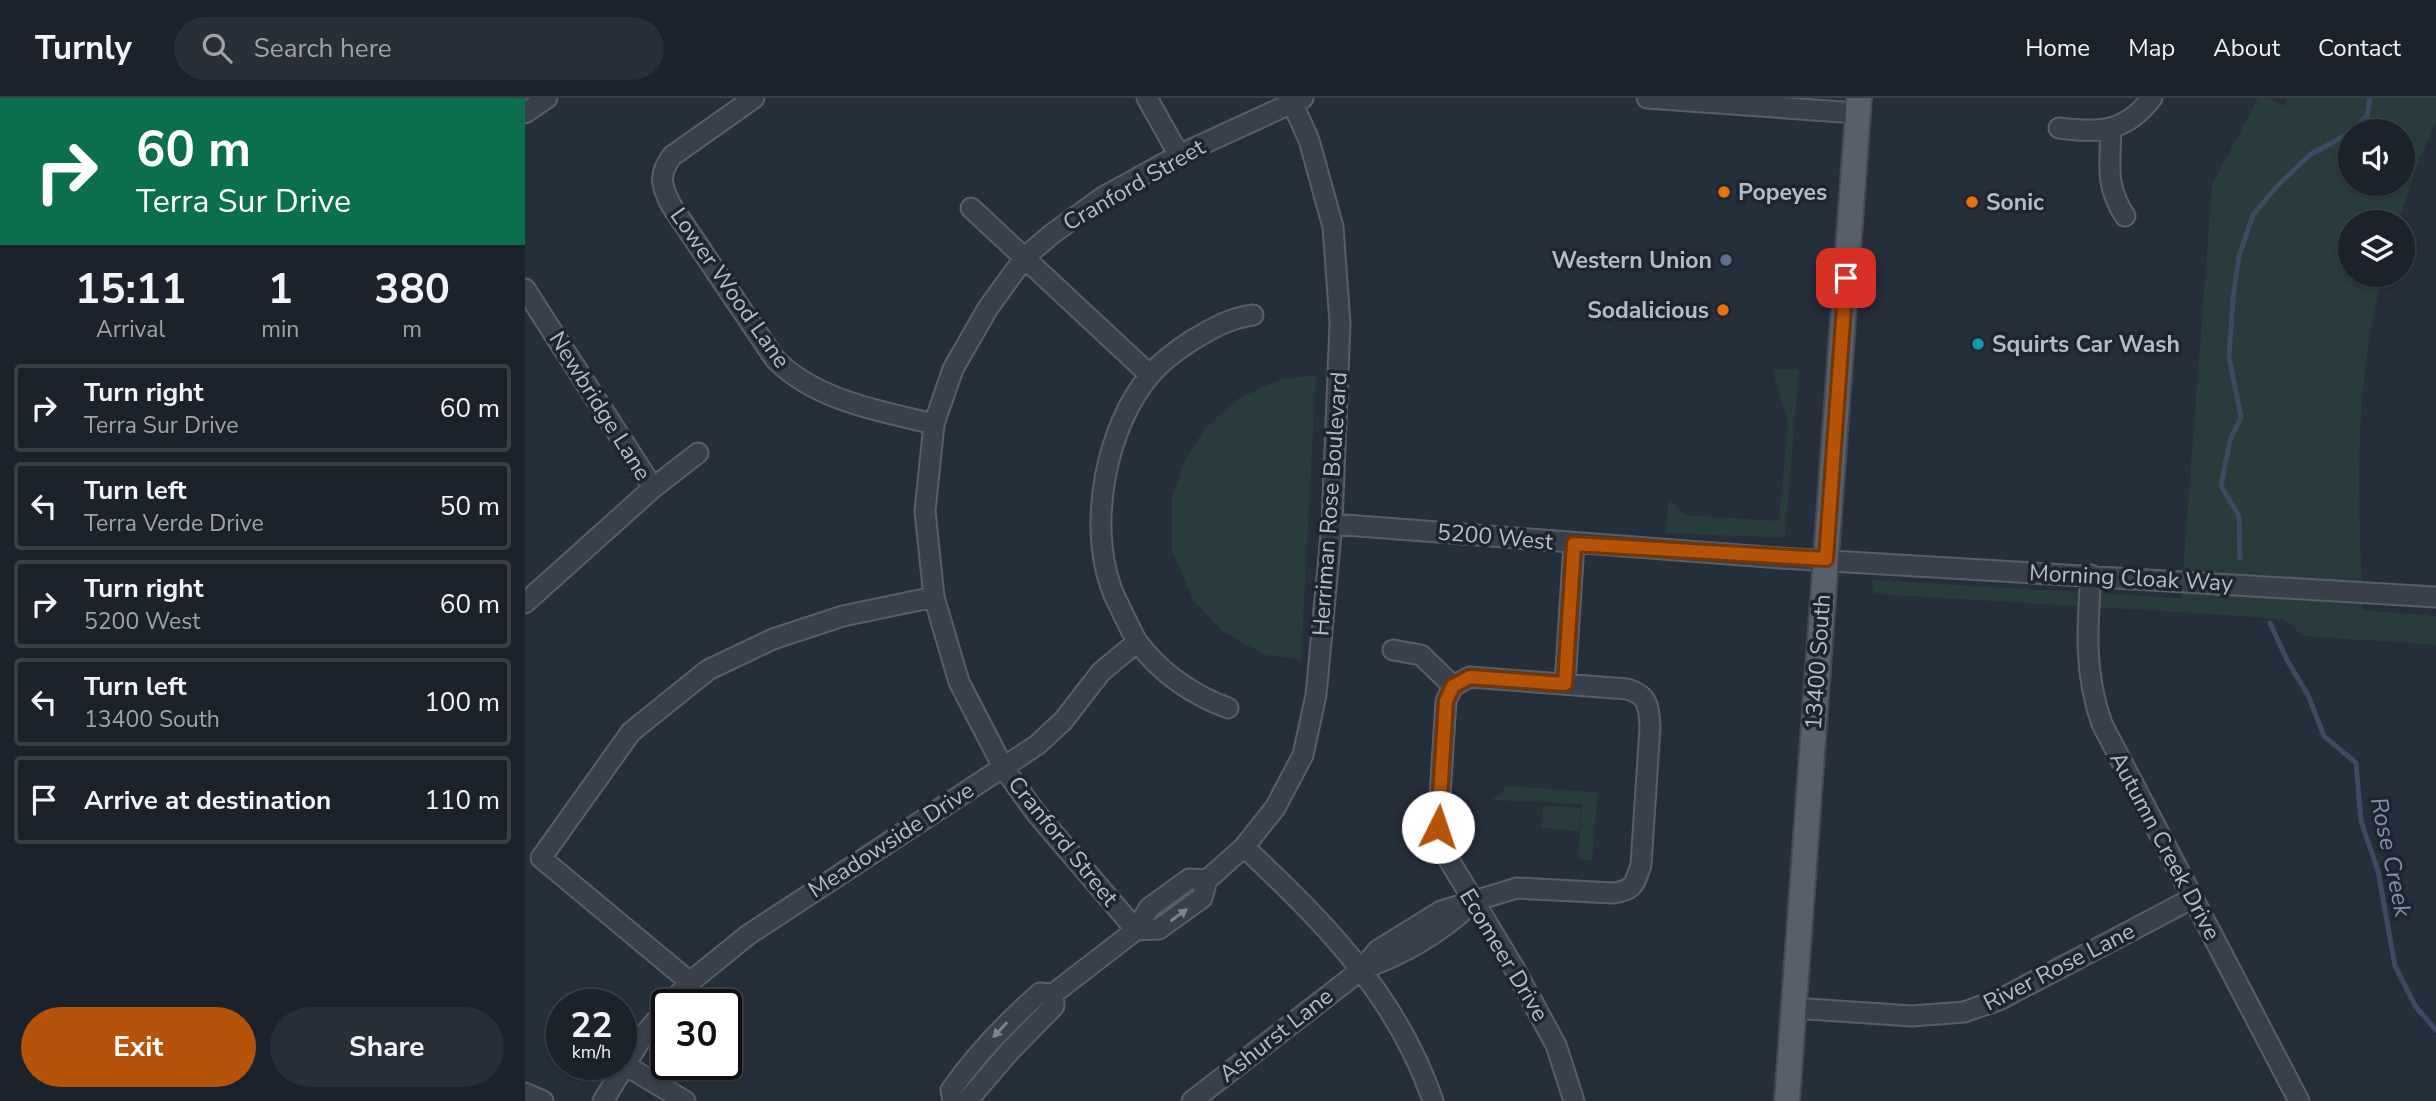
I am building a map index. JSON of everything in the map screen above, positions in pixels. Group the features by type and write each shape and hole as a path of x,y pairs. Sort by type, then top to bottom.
{"main road":[{"name":"13400 South","path":"1787,1101 1858,105"}],"street":[{"path":"525,113 547,98"},
{"name":"Lower Wood Lane","path":"754,98 672,156 662,177 671,205 775,359 789,373 827,394 934,424"},
{"path":"1147,98 1178,155"},
{"path":"1647,98 1858,105"},
{"path":"2059,128 2088,132 2111,130 2130,118 2152,98"},
{"name":"Cranford Street","path":"1136,930 1036,813 1003,767 959,682 933,597 925,511 934,424 953,369 988,308 1025,257 1103,197 1178,155 1295,100"},
{"name":"Herriman Rose Boulevard","path":"953,1101 951,1090 964,1072 1007,1023 1040,993 1053,994 1136,930 1159,929 1202,898 1207,880 1244,847 1275,808 1303,755 1316,695 1332,524 1340,323 1333,228 1295,100"},
{"path":"2111,130 2110,185 2125,216"},
{"path":"971,208 1150,375"},
{"name":"Newbridge Lane","path":"525,289 653,488"},
{"path":"1228,708 1183,687 1137,642 1108,576 1103,547 1102,502 1111,452 1127,411 1150,375 1186,344 1236,317 1253,315"},
{"path":"525,603 653,488 698,453"},
{"name":"5200 West","path":"1332,524 1574,544 1826,559"},
{"path":"1393,650 1421,655 1453,686 1470,677 1565,684 1574,544"},
{"name":"Morning Cloak Way","path":"1826,559 2436,597"},
{"name":"Autumn Creek Drive","path":"2091,575 2087,659 2095,707 2111,743 2299,1101"},
{"path":"690,982 541,858 631,732 708,670 773,639 843,616 933,597"},
{"name":"Meadowside Drive","path":"684,989 748,935 1037,745 1101,672 1137,642"},
{"name":"Ashurst Lane","path":"1195,1100 1361,970 1378,950 1441,911 1517,888 1613,893 1626,891 1634,886 1641,865 1649,707 1646,699 1634,691 1565,684"},
{"name":"Ecomeer Drive","path":"1453,686 1446,701 1438,827 1443,850 1556,1045 1574,1101"},
{"path":"1244,847 1304,904 1379,993 1408,1041 1433,1101"},
{"name":"River Rose Lane","path":"1793,1008 1912,1016 1964,1012 1999,1000 2193,898"},
{"name":"Herriman Rose Boulevard","path":"967,1101 1054,1006 1053,994"},
{"path":"637,1046 651,1027"},
{"path":"637,1072 685,1101"},
{"path":"603,1101 616,1080"},
{"path":"525,1093 543,1101"}],"shaded area":[{"path":"2258,98 2268,98 2284,106 2288,98 2436,98 2436,123 2415,173 2415,119 2338,119 2338,196 2407,196 2402,210 2338,210 2338,287 2380,287 2373,316 2362,400 2359,483 2363,610 2436,616 2436,645 2303,636 2285,620 2242,616 1873,594 1872,580 2181,598 2212,185"},
{"path":"1772,369 1799,370 1785,538 1665,533 1669,499 1685,515 1779,521 1788,422"},
{"path":"1316,375 1301,660 1265,655 1225,633 1193,600 1172,550 1172,498 1184,462 1205,428 1239,398 1281,379"},
{"path":"1506,786 1598,792 1592,860 1578,859 1582,804 1491,800 1501,794"},
{"path":"1543,805 1581,808 1579,831 1541,828"}],"waterway":[{"name":"Rose Creek","path":"2364,119 2370,98"},
{"name":"Rose Creek","path":"2240,558 2239,516 2221,486 2230,440 2241,417 2229,357 2239,256 2253,215 2278,185 2311,154 2338,139"},
{"name":"Rose Creek","path":"2270,623 2287,660 2308,695 2324,736 2356,763 2361,821 2378,871 2395,966 2416,1007 2436,1030"}],"place":[{"name":"Popeyes","path":"1724,192"},
{"name":"Sonic","path":"1972,202"},
{"name":"Western Union","path":"1726,260"},
{"name":"Sodalicious","path":"1723,310"},
{"name":"Squirts Car Wash","path":"1978,344"}],"route":[{"path":"1438,827 1446,701 1453,686 1470,677 1565,684 1574,544 1826,559 1846,278"}]}
